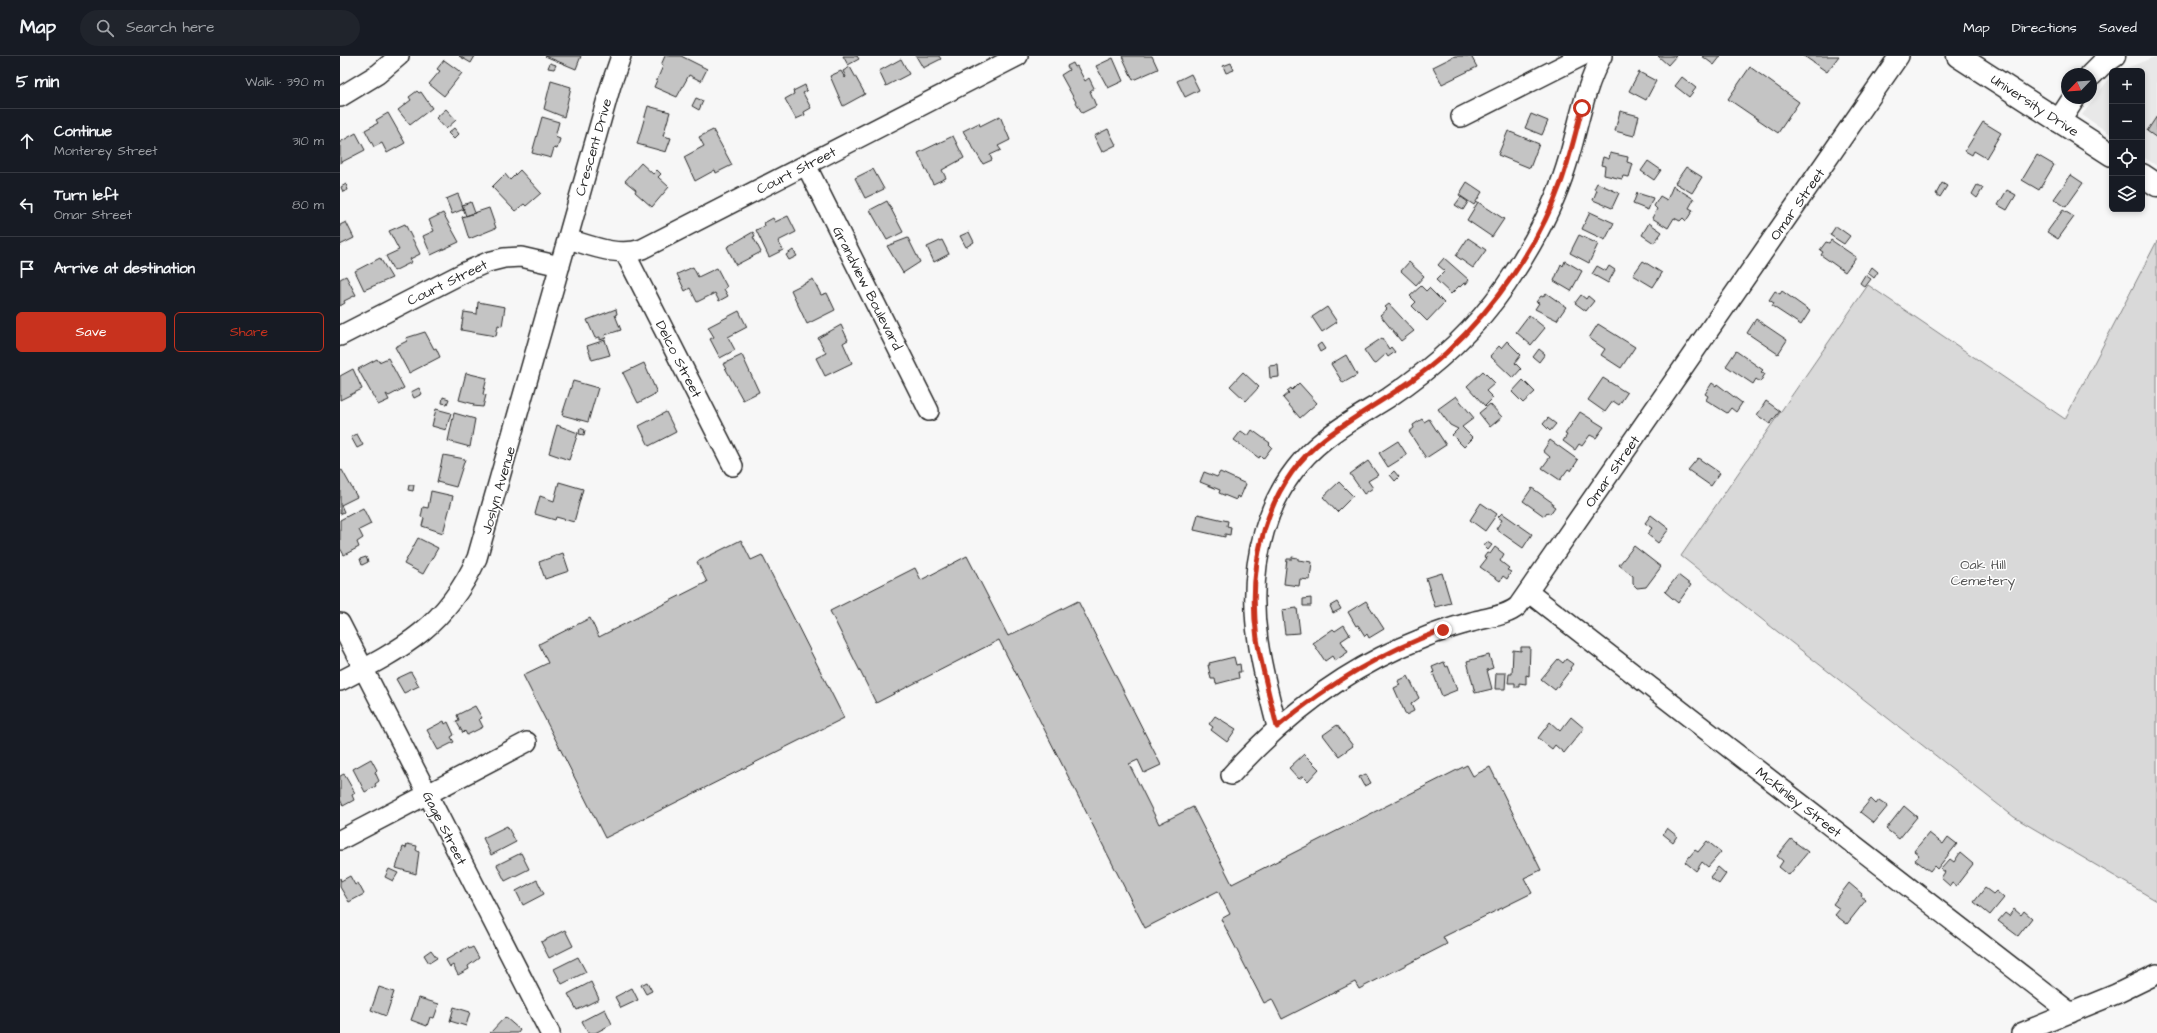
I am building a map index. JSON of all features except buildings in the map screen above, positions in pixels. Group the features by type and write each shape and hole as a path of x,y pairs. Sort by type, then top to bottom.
{"main road":[{"name":"University Drive","path":"1958,56 2109,153"},
{"path":"2097,69 2114,56"},
{"path":"2059,120 2070,104"},
{"path":"2144,176 2157,185"}],"street":[{"path":"340,97 378,74 399,56"},
{"name":"Crescent Drive","path":"568,239 611,85 621,56"},
{"name":"Court Street","path":"625,253 648,246 1018,56"},
{"path":"1462,117 1582,56"},
{"path":"1277,727 1257,639 1255,602 1260,544 1265,525 1275,501 1294,470 1312,450 1331,435 1403,387 1432,365 1468,332 1502,290 1528,251 1555,197 1567,165 1588,89 1602,56"},
{"name":"Omar Street","path":"1231,775 1277,727 1334,684 1377,658 1432,634 1510,612 1518,606 1899,56"},
{"name":"Grandview Boulevard","path":"806,165 929,411"},
{"path":"568,239 625,253"},
{"name":"Joslyn Avenue","path":"340,682 399,650 427,629 452,601 472,568 485,537 568,239"},
{"name":"Delco Street","path":"625,253 734,466"},
{"name":"Court Street","path":"340,336 458,275 488,262 504,258 521,257 560,266"},
{"name":"McKinley Street","path":"1528,592 2071,1013"},
{"name":"Gage Street","path":"340,623 550,1033"},
{"path":"340,840 527,742"},
{"path":"2021,1033 2127,989 2157,974"}],"shaded area":[{"path":"2157,56 2157,166 2145,158 2145,68 2127,68"},
{"path":"2109,79 2109,133 2082,115 2090,104 2097,104 2097,95"}],"green space":[{"name":"Oak Hill Cemetery","path":"2157,241 2157,901 2014,817 1681,556 1868,285 2065,419"}],"route":[{"path":"1443,630 1377,658 1356,670 1324,691 1277,727 1259,651 1256,628 1255,590 1262,535 1275,501 1288,478 1307,455 1318,444 1388,398 1432,365 1468,332 1494,302 1528,251 1547,215 1562,181 1582,108"}]}
